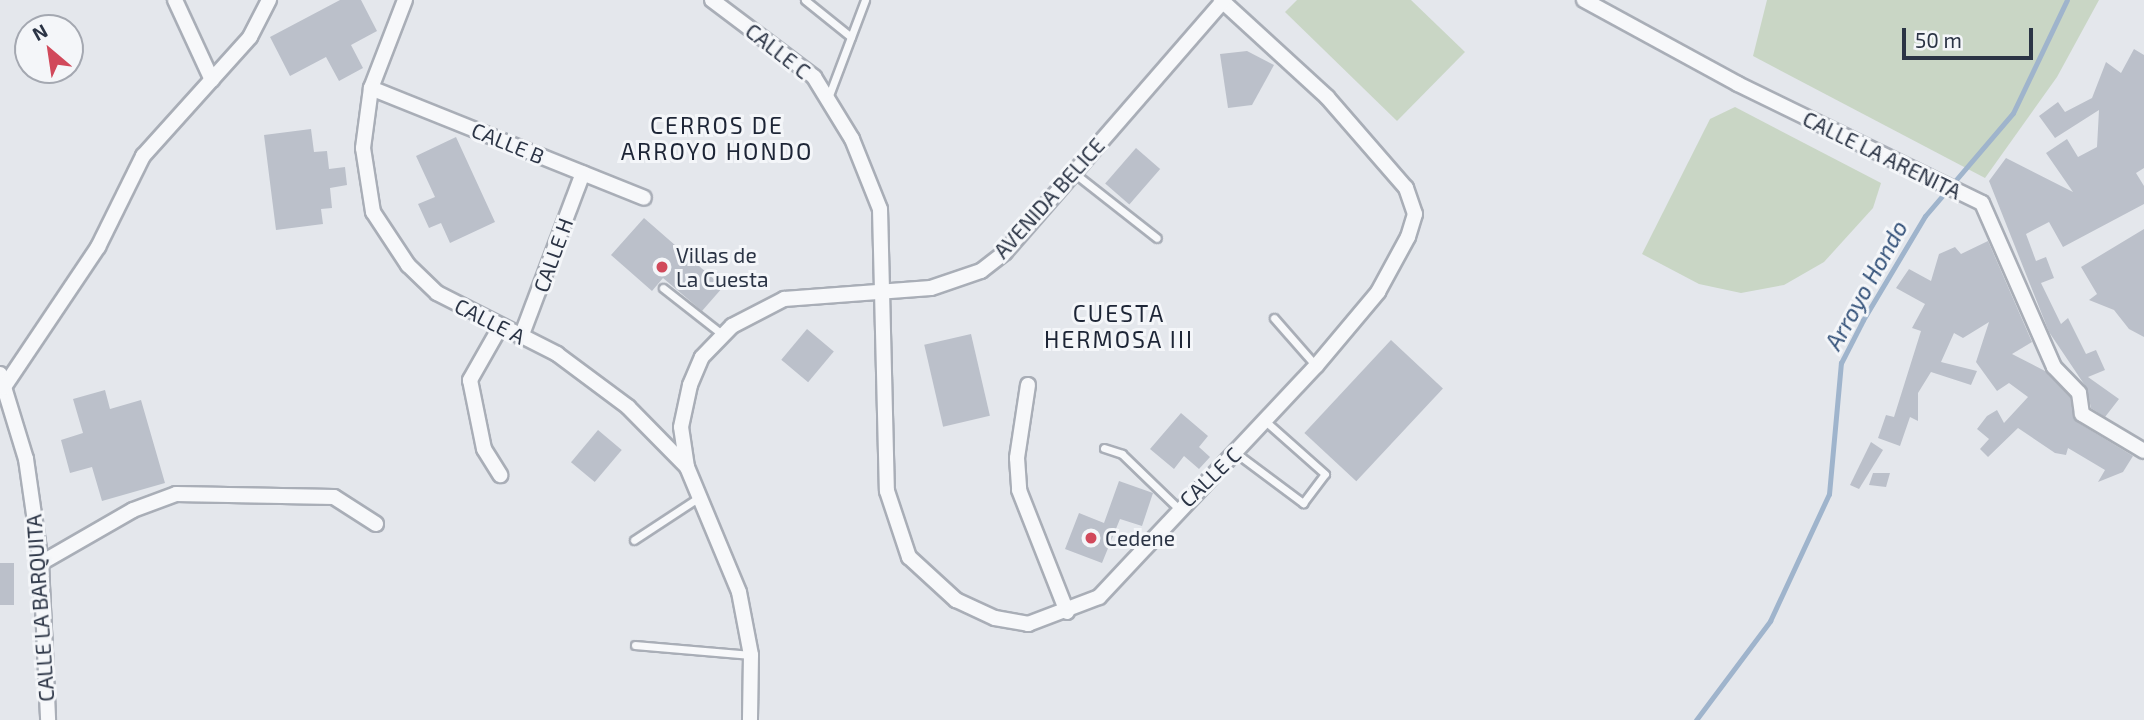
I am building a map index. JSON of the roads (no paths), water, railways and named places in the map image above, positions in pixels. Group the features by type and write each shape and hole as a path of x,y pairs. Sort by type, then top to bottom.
{"street":[{"path":"175,0 212,80"},
{"path":"1,383 98,247 143,156 250,37 270,0"},
{"name":"CALLE A","path":"405,0 371,88 363,148 373,212 408,265 437,293 499,329 557,354 628,407 687,467 703,495 739,592 751,655"},
{"name":"CALLE C","path":"712,0 814,78 852,139 880,209 887,491 909,556 956,600 995,618 1028,624 1068,612 1099,597 1178,509 1236,453 1316,366 1378,292 1408,237 1414,200 1327,97 1223,0"},
{"name":"AVENIDA BELICE","path":"687,467 681,427 690,385 702,357 723,335 757,310 784,299 930,288 981,271 1005,252 1223,0"},
{"name":"CALLE LA ARENITA","path":"1584,0 1738,84 1982,204 2054,367 2079,393 2082,414 2144,452"},
{"name":"CALLE B","path":"371,88 644,198"},
{"name":"CALLE H","path":"521,337 583,173"},
{"path":"499,329 470,380 481,438 500,475"},
{"name":"CALLE LA BARQUITA","path":"1,383 26,459 41,563 48,720"},
{"path":"1028,385 1017,458 1019,490 1068,612"},
{"path":"41,563 133,510 176,494 334,497 376,524"},
{"path":"750,720 751,655"}],"lane":[{"path":"805,0 850,37"},
{"path":"827,99 865,0"},
{"path":"1074,172 1157,238"},
{"path":"663,288 723,335"},
{"path":"1274,318 1316,366"},
{"path":"1236,453 1294,501 1303,503 1325,474 1265,421"},
{"path":"1104,448 1122,454 1178,509"},
{"path":"634,540 703,495"},
{"path":"635,645 751,655"}],"waterway":[{"name":"Arroyo Hondo","path":"1696,720 1770,621 1829,494 1841,363 1863,320 1925,216 2013,113 2067,0"}],"place":[{"name":"Villas de La Cuesta","path":"662,267"},
{"name":"Cedene","path":"1091,538"}],"district":[{"name":"CERROS DE ARROYO HONDO","path":"717,138"},
{"name":"CUESTA HERMOSA III","path":"1119,326"}]}
